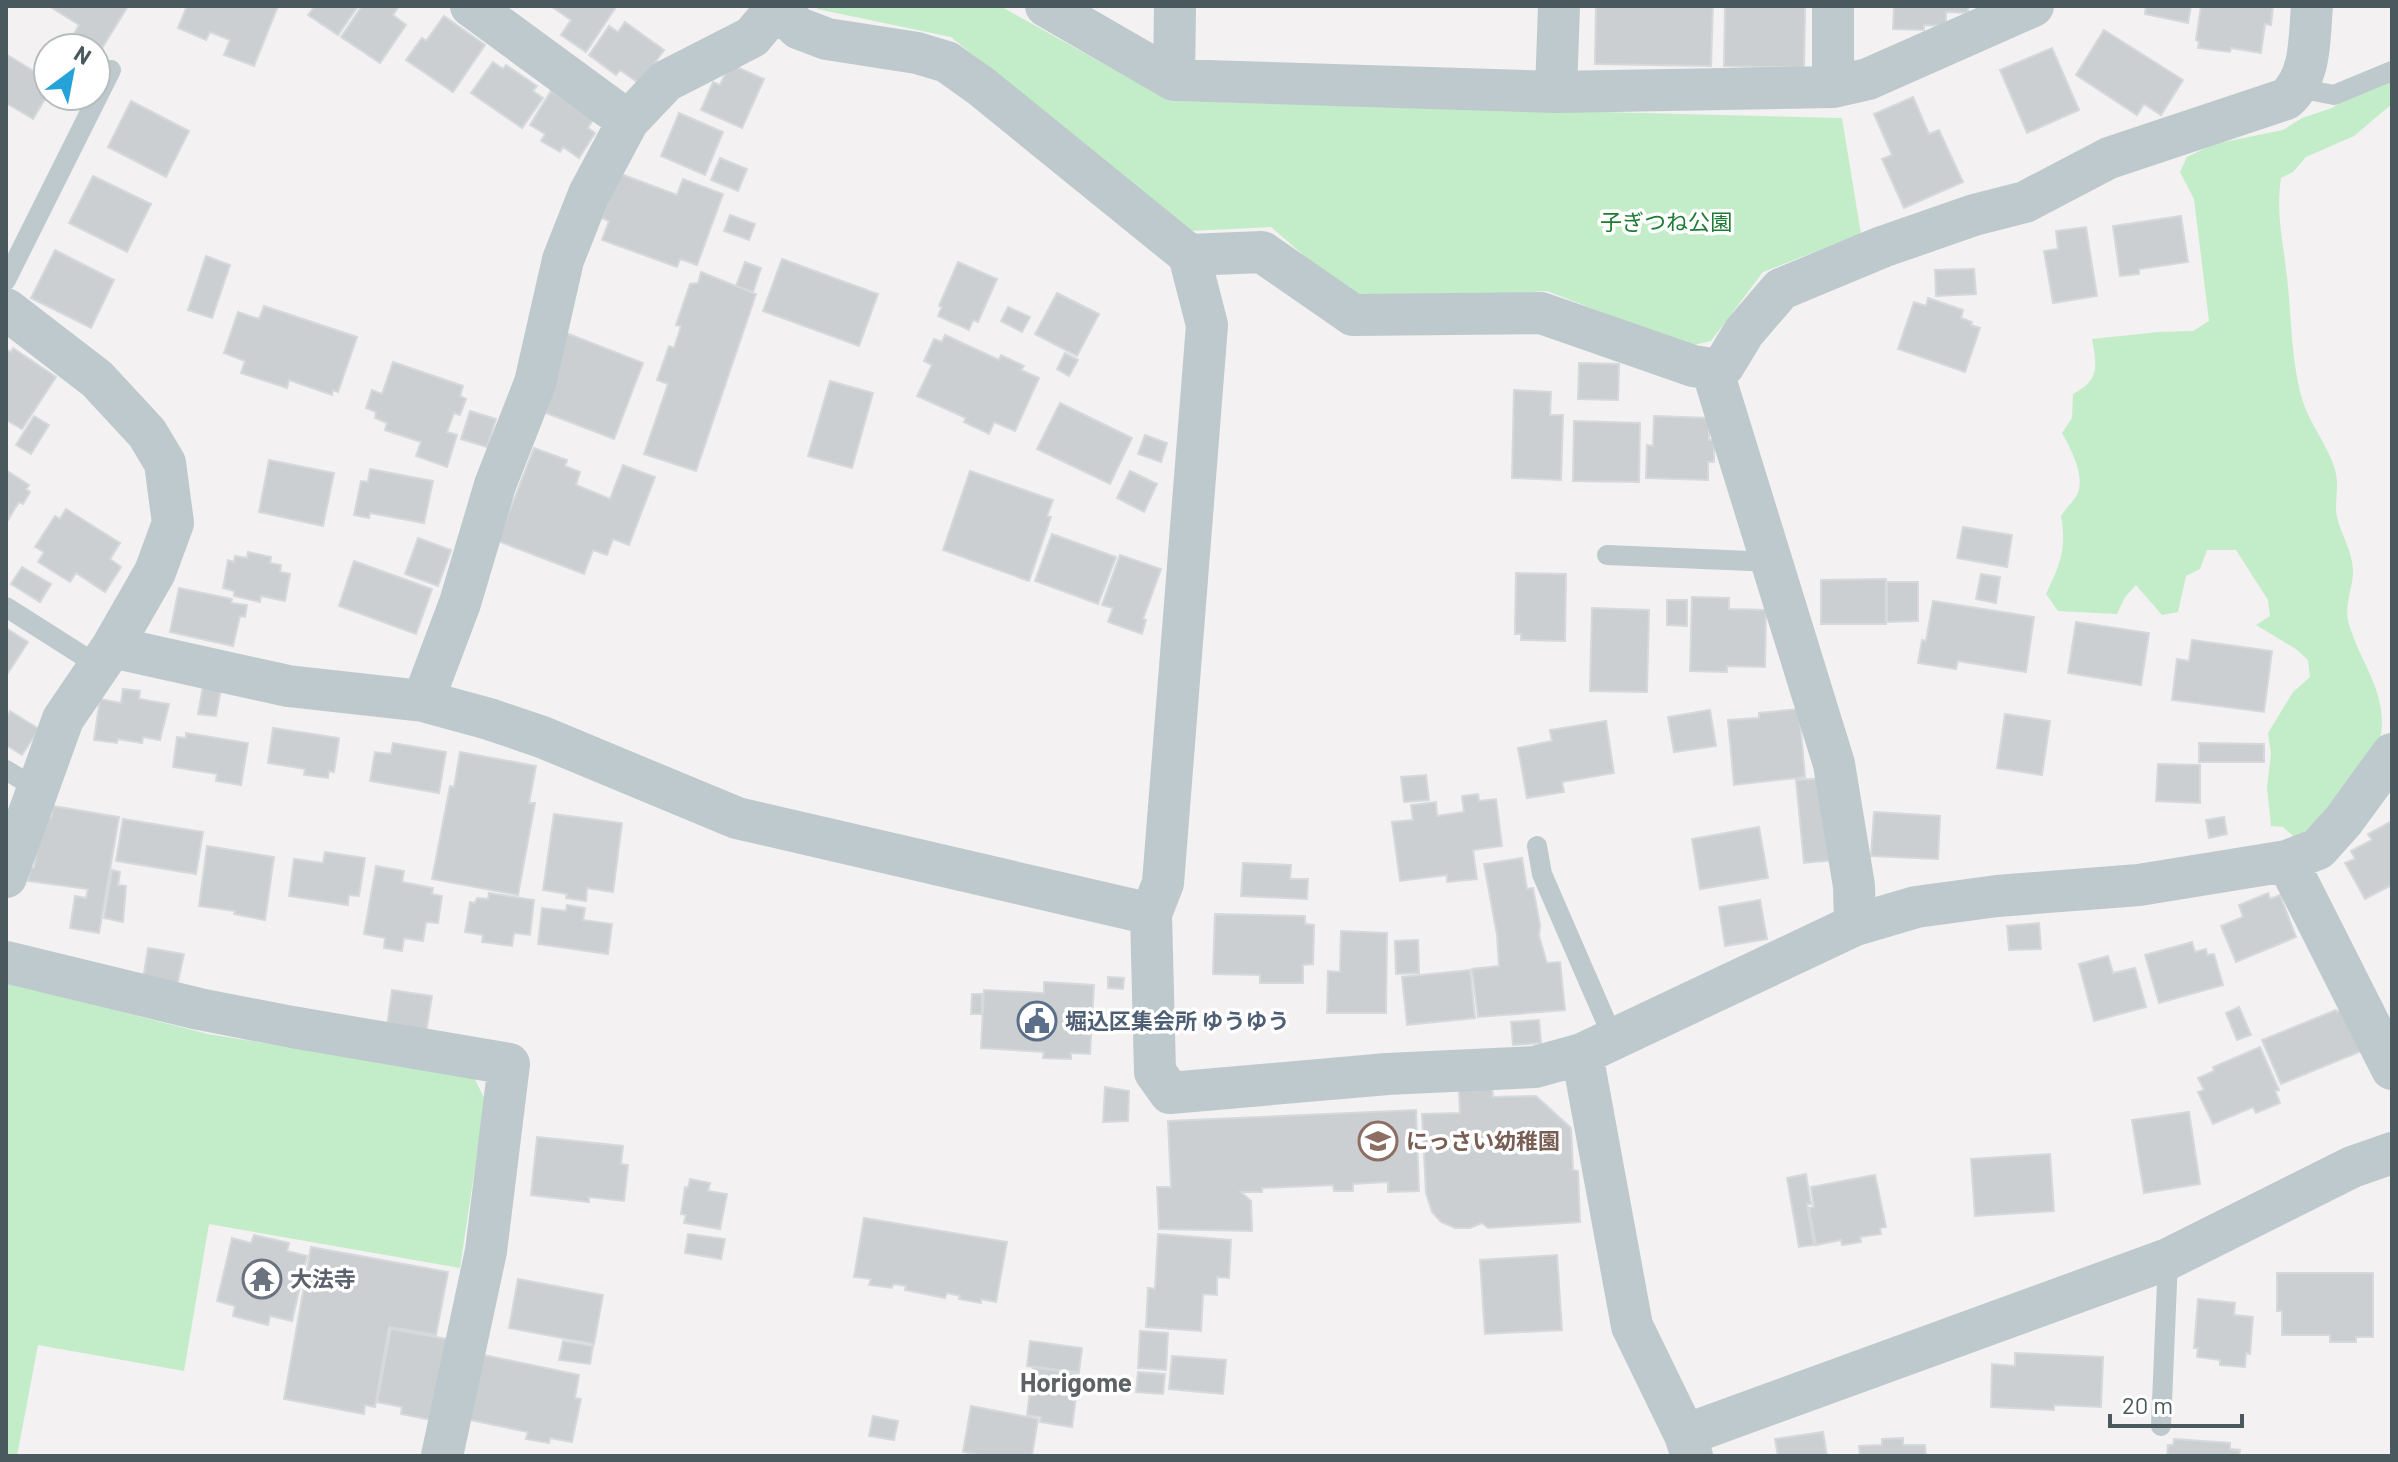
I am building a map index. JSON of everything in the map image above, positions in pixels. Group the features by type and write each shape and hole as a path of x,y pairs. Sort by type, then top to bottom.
{"street":[{"path":"471,6 628,121"},
{"path":"423,701 460,603 495,485 535,383 563,260 589,194 628,121 666,81 752,37 777,6 798,28 827,39 917,53 947,62 1189,255 1207,325 1163,883 1151,914 1155,1072 1170,1093 1387,1074 1535,1067 1598,1047 1855,925 1916,907 1997,896 2139,885 2287,861 2318,849 2344,820 2392,754"},
{"path":"1046,6 1174,80 1556,92 1833,87 1868,79 2033,6"},
{"path":"1174,80 1175,6"},
{"path":"1556,92 1559,6"},
{"path":"1833,6 1833,87"},
{"path":"1189,255 1262,252 1353,315 1541,313 1693,366 1712,369 1724,365 1744,332 1781,289 1882,247 1974,215 2025,202 2109,158 2286,99 2298,88 2305,73 2312,6"},
{"path":"6,309 97,379 147,433 165,463 173,523 155,572 105,657 21,780 6,877"},
{"path":"1712,369 1834,764 1854,886 1855,925"},
{"path":"105,657 288,686 423,701 542,737 737,818 1151,914"},
{"path":"2287,861 2392,1069"},
{"path":"6,962 214,1012 509,1064 486,1251 442,1456"},
{"path":"1598,1047 1632,1326 1688,1446 2168,1259 2352,1167 2392,1153"}],"lane":[{"path":"2298,88 2334,95 2392,71"},
{"path":"6,280 90,112"},
{"path":"1607,555 1774,562"},
{"path":"6,607 105,657"},
{"path":"1537,846 1542,874 1598,1047"},
{"path":"2161,1426 2168,1259"}],"green space":[{"name":"子ぎつね公園","path":"816,6 1000,6 1171,101 1842,118 1861,234 1763,272 1711,341 1689,346 1547,291 1378,302 1339,286 1271,227 1189,231 951,37 817,9"},
{"path":"2392,79 2392,104 2354,136 2306,157 2293,172 2281,178 2280,224 2296,369 2303,402 2336,474 2337,517 2353,569 2347,617 2378,696 2382,727 2379,745 2299,841 2283,827 2271,826 2267,787 2271,754 2268,733 2293,692 2310,677 2308,660 2296,649 2256,625 2270,616 2268,600 2236,550 2207,550 2200,569 2186,576 2178,612 2162,615 2136,585 2125,597 2117,614 2058,611 2046,594 2061,556 2061,516 2077,495 2080,480 2062,433 2072,418 2073,394 2092,378 2095,357 2092,339 2193,331 2209,321 2194,199 2180,172 2187,157 2214,144 2283,130 2302,118 2332,108 2354,94"},
{"path":"6,982 208,1034 474,1077 485,1100 460,1268 209,1224 184,1371 38,1345 17,1456 6,1456"}],"building":[{"path":"49,6 128,6 112,32 75,32 79,25"},
{"path":"187,6 278,6 254,66 224,55 230,40 210,32 206,40 178,28"},
{"path":"315,6 358,6 338,35 308,15"},
{"path":"362,6 399,6 393,15 406,25 380,63 341,37"},
{"path":"1596,6 1713,6 1711,66 1595,64"},
{"path":"1725,6 1805,6 1804,68 1724,66"},
{"path":"1894,6 1968,6 1968,13 1946,12 1946,26 1924,25 1924,30 1893,29"},
{"path":"2146,6 2191,6 2188,23 2145,14"},
{"path":"2201,6 2273,6 2271,25 2265,24 2261,53 2231,48 2230,52 2198,48 2199,42 2196,40"},
{"path":"552,7 616,7 586,52 561,35 571,20"},
{"path":"444,16 485,45 453,92 406,60 422,38 426,41"},
{"path":"625,22 664,50 640,84 620,70 616,75 589,55 609,26 618,32"},
{"path":"2104,30 2183,80 2161,115 2144,104 2137,115 2076,75"},
{"path":"2052,48 2079,110 2027,133 2000,70"},
{"path":"6,54 32,70 32,112 37,112 33,119 6,103"},
{"path":"493,62 503,69 506,65 537,86 533,91 543,98 522,128 471,93"},
{"path":"730,64 764,79 742,128 701,110 713,82 720,85"},
{"path":"551,91 594,118 588,128 595,133 579,158 563,147 560,152 541,141 545,134 530,125"},
{"path":"1913,97 1929,134 1939,130 1963,182 1904,208 1882,159 1892,155 1874,114"},
{"path":"131,101 189,131 166,177 108,147"},
{"path":"679,113 723,132 705,175 661,156"},
{"path":"720,158 747,169 738,191 711,180"},
{"path":"618,173 677,195 683,179 723,194 697,265 680,259 677,267 602,240 609,221 602,218"},
{"path":"93,176 151,204 127,252 69,223"},
{"path":"730,215 755,224 749,240 724,231"},
{"path":"2181,216 2188,262 2139,269 2139,274 2120,276 2113,226"},
{"path":"2086,227 2097,296 2053,303 2044,251 2058,249 2056,231"},
{"path":"55,250 114,280 91,328 31,298"},
{"path":"206,256 230,265 212,318 188,310"},
{"path":"782,259 878,294 859,346 763,311"},
{"path":"745,262 761,268 753,292 736,286"},
{"path":"958,262 997,279 978,322 973,320 969,330 938,316 942,307 939,306"},
{"path":"1974,269 1976,294 1936,296 1935,270"},
{"path":"701,272 756,294 696,471 644,454 668,384 657,380 669,346 674,348 681,326 676,325 690,284 698,283"},
{"path":"1057,293 1099,314 1077,356 1035,334"},
{"path":"1928,298 1963,310 1961,318 1980,328 1965,372 1898,349 1914,302 1926,306"},
{"path":"264,306 357,337 338,392 333,390 332,395 289,380 287,388 241,373 245,361 224,353 238,312 259,319"},
{"path":"1008,307 1030,317 1022,332 1001,321"},
{"path":"561,331 643,363 614,439 546,413"},
{"path":"945,335 999,360 1001,355 1024,366 1021,370 1039,378 1015,431 994,422 989,434 964,422 966,418 917,396 932,365 924,361 934,339 942,342"},
{"path":"13,348 56,377 22,429 6,420 6,349 11,352"},
{"path":"1065,353 1078,360 1069,376 1057,369"},
{"path":"393,362 463,386 460,396 466,399 460,415 454,413 447,432 457,435 447,467 416,456 421,442 385,430 387,423 375,418 376,412 366,408 372,390 382,394"},
{"path":"1579,363 1619,364 1618,400 1578,399"},
{"path":"830,381 873,393 852,468 808,456"},
{"path":"1514,390 1551,392 1550,415 1563,415 1561,480 1512,478"},
{"path":"1060,403 1132,438 1110,484 1037,449"},
{"path":"470,411 496,419 487,447 461,439"},
{"path":"34,416 49,425 31,454 16,445"},
{"path":"1654,416 1709,418 1709,440 1714,440 1714,462 1708,462 1708,480 1646,478 1647,445 1653,446"},
{"path":"1574,421 1640,423 1639,482 1573,481"},
{"path":"1145,435 1167,443 1161,462 1138,454"},
{"path":"534,448 567,460 565,466 580,472 576,485 610,499 623,465 655,477 629,545 613,539 607,555 593,550 584,574 498,541"},
{"path":"269,460 334,473 323,526 259,512"},
{"path":"370,469 433,481 424,523 370,513 369,518 354,515 361,481 368,482"},
{"path":"6,470 29,485 26,489 30,492 23,504 19,502 8,520"},
{"path":"970,471 1053,500 1047,516 1051,517 1029,581 943,550"},
{"path":"1130,471 1157,484 1144,512 1117,498"},
{"path":"66,509 120,543 110,559 121,567 105,592 76,573 70,582 38,562 44,552 35,547 55,516 60,519"},
{"path":"1963,527 2012,535 2007,567 1957,558"},
{"path":"1052,534 1116,557 1098,604 1035,581"},
{"path":"418,538 451,550 438,586 405,574"},
{"path":"248,552 271,557 270,563 281,565 280,572 290,574 285,601 261,596 260,602 234,596 234,591 223,588 228,560 234,562 235,556 247,558"},
{"path":"1120,555 1161,569 1143,619 1146,620 1142,634 1108,622 1113,608 1102,605"},
{"path":"354,561 432,589 416,634 339,606"},
{"path":"22,567 51,584 40,602 11,584"},
{"path":"1516,573 1566,574 1565,641 1521,640 1521,634 1515,634"},
{"path":"1981,574 2000,577 1996,603 1976,599"},
{"path":"1886,579 1886,624 1821,624 1821,580"},
{"path":"1887,582 1918,582 1918,621 1887,622"},
{"path":"179,588 247,605 245,617 240,616 233,646 170,632"},
{"path":"1692,597 1729,598 1729,609 1766,610 1765,667 1727,666 1727,672 1690,671"},
{"path":"1667,600 1687,600 1687,626 1667,625"},
{"path":"1933,601 2034,617 2026,672 1958,661 1956,669 1918,663 1922,640 1926,641"},
{"path":"1592,608 1649,610 1647,692 1590,691"},
{"path":"2076,622 2149,633 2141,685 2068,673"},
{"path":"6,628 28,642 6,676"},
{"path":"2192,640 2272,651 2264,712 2172,700 2177,659 2189,661"},
{"path":"203,686 221,689 216,716 198,714"},
{"path":"123,689 140,691 139,699 169,704 160,740 143,737 142,743 118,739 117,743 94,740 100,699 121,703"},
{"path":"1799,709 1805,777 1734,785 1728,720 1759,718 1759,713"},
{"path":"1710,710 1716,746 1674,752 1668,717"},
{"path":"10,711 39,729 22,755 6,745 6,718"},
{"path":"2005,714 2050,721 2042,775 1997,768"},
{"path":"1606,721 1614,773 1562,782 1564,792 1527,798 1518,748 1552,741 1550,730"},
{"path":"273,728 339,738 334,772 329,771 328,778 304,775 305,769 268,763"},
{"path":"186,733 248,743 241,785 216,781 217,774 173,767 177,737 186,738"},
{"path":"393,743 446,752 439,793 370,781 375,752 391,754"},
{"path":"2199,743 2264,744 2264,762 2199,762"},
{"path":"460,752 536,766 529,803 535,803 518,895 432,879 450,786 454,787"},
{"path":"2158,764 2200,765 2200,803 2156,801"},
{"path":"1426,775 1429,800 1404,802 1401,777"},
{"path":"1827,778 1835,860 1804,863 1796,780"},
{"path":"1478,794 1479,801 1496,799 1502,846 1473,850 1477,879 1447,882 1447,875 1400,881 1392,822 1413,820 1411,805 1436,802 1437,816 1464,812 1462,796"},
{"path":"53,806 119,817 99,933 70,928 75,896 86,898 88,889 28,881 31,867 34,868 39,839 39,816 51,818"},
{"path":"1874,812 1940,816 1938,859 1871,856"},
{"path":"554,814 622,823 613,892 587,888 586,901 543,890"},
{"path":"2224,817 2227,834 2209,838 2206,820"},
{"path":"123,819 203,832 196,874 116,861"},
{"path":"2392,821 2392,885 2365,899 2345,863 2355,859 2351,851 2372,840 2368,834"},
{"path":"1759,827 1768,878 1700,889 1692,839"},
{"path":"207,846 274,857 265,920 234,914 235,911 199,906"},
{"path":"325,852 365,858 359,896 349,895 348,905 289,896 294,859 323,863"},
{"path":"1522,858 1527,889 1533,888 1539,936 1547,963 1560,962 1565,1010 1478,1017 1472,969 1499,966 1497,935 1484,864"},
{"path":"1243,863 1291,865 1290,879 1308,879 1307,899 1241,896"},
{"path":"376,866 404,871 402,882 433,888 432,894 442,896 438,923 426,922 423,941 404,938 402,951 384,948 385,938 364,934"},
{"path":"112,870 120,872 118,885 126,886 123,922 104,918"},
{"path":"489,893 534,900 530,935 514,933 512,946 482,942 483,935 465,932 470,902 475,903 477,898 488,899"},
{"path":"2268,893 2270,899 2280,895 2296,937 2236,962 2221,926 2243,917 2239,905"},
{"path":"1760,900 1767,939 1725,946 1719,907"},
{"path":"567,905 585,908 583,920 612,924 608,954 538,944 542,908 566,911"},
{"path":"1215,914 1305,916 1305,924 1314,925 1313,964 1303,965 1303,983 1260,983 1260,975 1213,974"},
{"path":"2039,923 2041,949 2009,950 2007,926"},
{"path":"1341,931 1387,933 1386,1013 1327,1013 1328,971 1340,972"},
{"path":"1418,940 1419,973 1396,974 1395,941"},
{"path":"2192,942 2195,952 2206,949 2207,955 2214,954 2223,985 2159,1003 2145,955"},
{"path":"148,948 184,954 177,986 143,980"},
{"path":"2108,956 2113,973 2135,968 2146,1007 2094,1021 2079,964"},
{"path":"1470,970 1475,1018 1407,1025 1402,977"},
{"path":"1108,977 1124,978 1123,989 1108,988"},
{"name":"堀込区集会所 ゆうゆう","path":"1044,982 1094,985 1090,1054 1071,1053 1071,1059 1043,1058 1044,1052 981,1048 984,990 1044,993"},
{"path":"392,990 432,996 426,1033 387,1026"},
{"path":"972,994 982,994 982,1014 971,1014"},
{"path":"2239,1007 2251,1035 2237,1040 2226,1013"},
{"path":"2347,1008 2364,1050 2281,1084 2262,1040"},
{"path":"1539,1020 1541,1043 1513,1045 1511,1022"},
{"path":"2260,1047 2279,1090 2275,1091 2280,1103 2256,1113 2253,1107 2213,1124 2198,1092 2204,1090 2198,1078 2214,1071 2213,1067"},
{"path":"1105,1087 1129,1091 1128,1121 1103,1122"},
{"path":"1492,1088 1493,1097 1536,1096 1571,1128 1573,1170 1578,1171 1580,1222 1488,1228 1482,1223 1470,1228 1455,1228 1441,1222 1432,1212 1426,1193 1422,1114 1460,1113 1459,1090"},
{"path":"1416,1110 1419,1191 1388,1192 1388,1182 1353,1184 1353,1191 1334,1191 1333,1185 1262,1188 1262,1192 1241,1192 1251,1201 1252,1231 1159,1229 1157,1187 1171,1187 1168,1121"},
{"path":"2189,1112 2200,1184 2144,1193 2132,1120"},
{"path":"537,1137 623,1146 621,1164 628,1165 624,1201 589,1197 589,1202 531,1195"},
{"path":"2050,1154 2054,1211 1975,1216 1971,1159"},
{"path":"1806,1174 1814,1245 1799,1247 1787,1178"},
{"path":"1875,1175 1886,1227 1880,1228 1881,1234 1860,1237 1861,1242 1842,1245 1841,1240 1816,1245 1809,1208 1814,1207 1811,1187"},
{"path":"690,1179 710,1183 708,1191 727,1194 720,1229 684,1223 686,1215 681,1214 685,1187 688,1188"},
{"path":"864,1218 1007,1242 996,1302 959,1299 960,1296 947,1293 945,1298 905,1290 906,1286 893,1284 892,1288 869,1285 871,1279 854,1277"},
{"path":"688,1234 725,1239 721,1259 685,1253"},
{"path":"1158,1234 1231,1240 1229,1278 1217,1277 1217,1295 1203,1294 1201,1331 1146,1327 1148,1288 1155,1289"},
{"name":"大法寺","path":"254,1235 289,1243 287,1251 307,1256 292,1321 270,1316 268,1325 233,1316 235,1306 217,1301 232,1238 251,1243"},
{"path":"311,1247 448,1272 436,1335 389,1327 375,1407 365,1405 364,1414 284,1399"},
{"path":"1557,1255 1562,1330 1485,1334 1480,1260"},
{"path":"2277,1273 2373,1273 2373,1337 2356,1337 2356,1342 2330,1342 2330,1335 2282,1335 2282,1311 2277,1311"},
{"path":"518,1279 603,1295 594,1344 509,1328"},
{"path":"2198,1299 2235,1303 2234,1315 2253,1317 2250,1354 2246,1353 2245,1367 2220,1365 2220,1360 2197,1357 2198,1348 2194,1348"},
{"path":"391,1329 447,1339 432,1420 401,1414 402,1407 377,1402"},
{"path":"1140,1331 1168,1333 1166,1370 1138,1368"},
{"path":"563,1341 593,1346 590,1364 559,1360"},
{"path":"1030,1341 1082,1348 1079,1372 1027,1366"},
{"path":"2015,1353 2103,1357 2101,1407 2054,1405 2054,1410 1991,1407 1992,1364 2015,1366"},
{"path":"484,1355 579,1375 575,1398 581,1399 572,1442 550,1438 549,1443 526,1439 528,1432 470,1420"},
{"path":"1172,1356 1226,1360 1223,1394 1169,1389"},
{"path":"1033,1367 1079,1374 1072,1427 1040,1422 1041,1417 1027,1415"},
{"path":"1138,1372 1165,1374 1163,1394 1136,1392"},
{"path":"971,1406 1038,1419 1032,1456 986,1456 963,1452"},
{"path":"873,1416 898,1421 894,1440 869,1436"},
{"path":"1823,1432 1827,1456 1778,1456 1775,1439"},
{"path":"1903,1438 1903,1445 1925,1445 1926,1456 1860,1456 1859,1446 1882,1445 1882,1439"},
{"path":"2174,1439 2230,1443 2230,1449 2240,1450 2239,1456 2167,1456 2168,1445 2173,1445"}],"place":[{"name":"堀込区集会所 ゆうゆう","path":"1037,1021"},
{"name":"にっさい幼稚園","path":"1378,1141"},
{"name":"大法寺","path":"262,1279"}],"district":[{"name":"Horigome","path":"1076,1383"}]}
